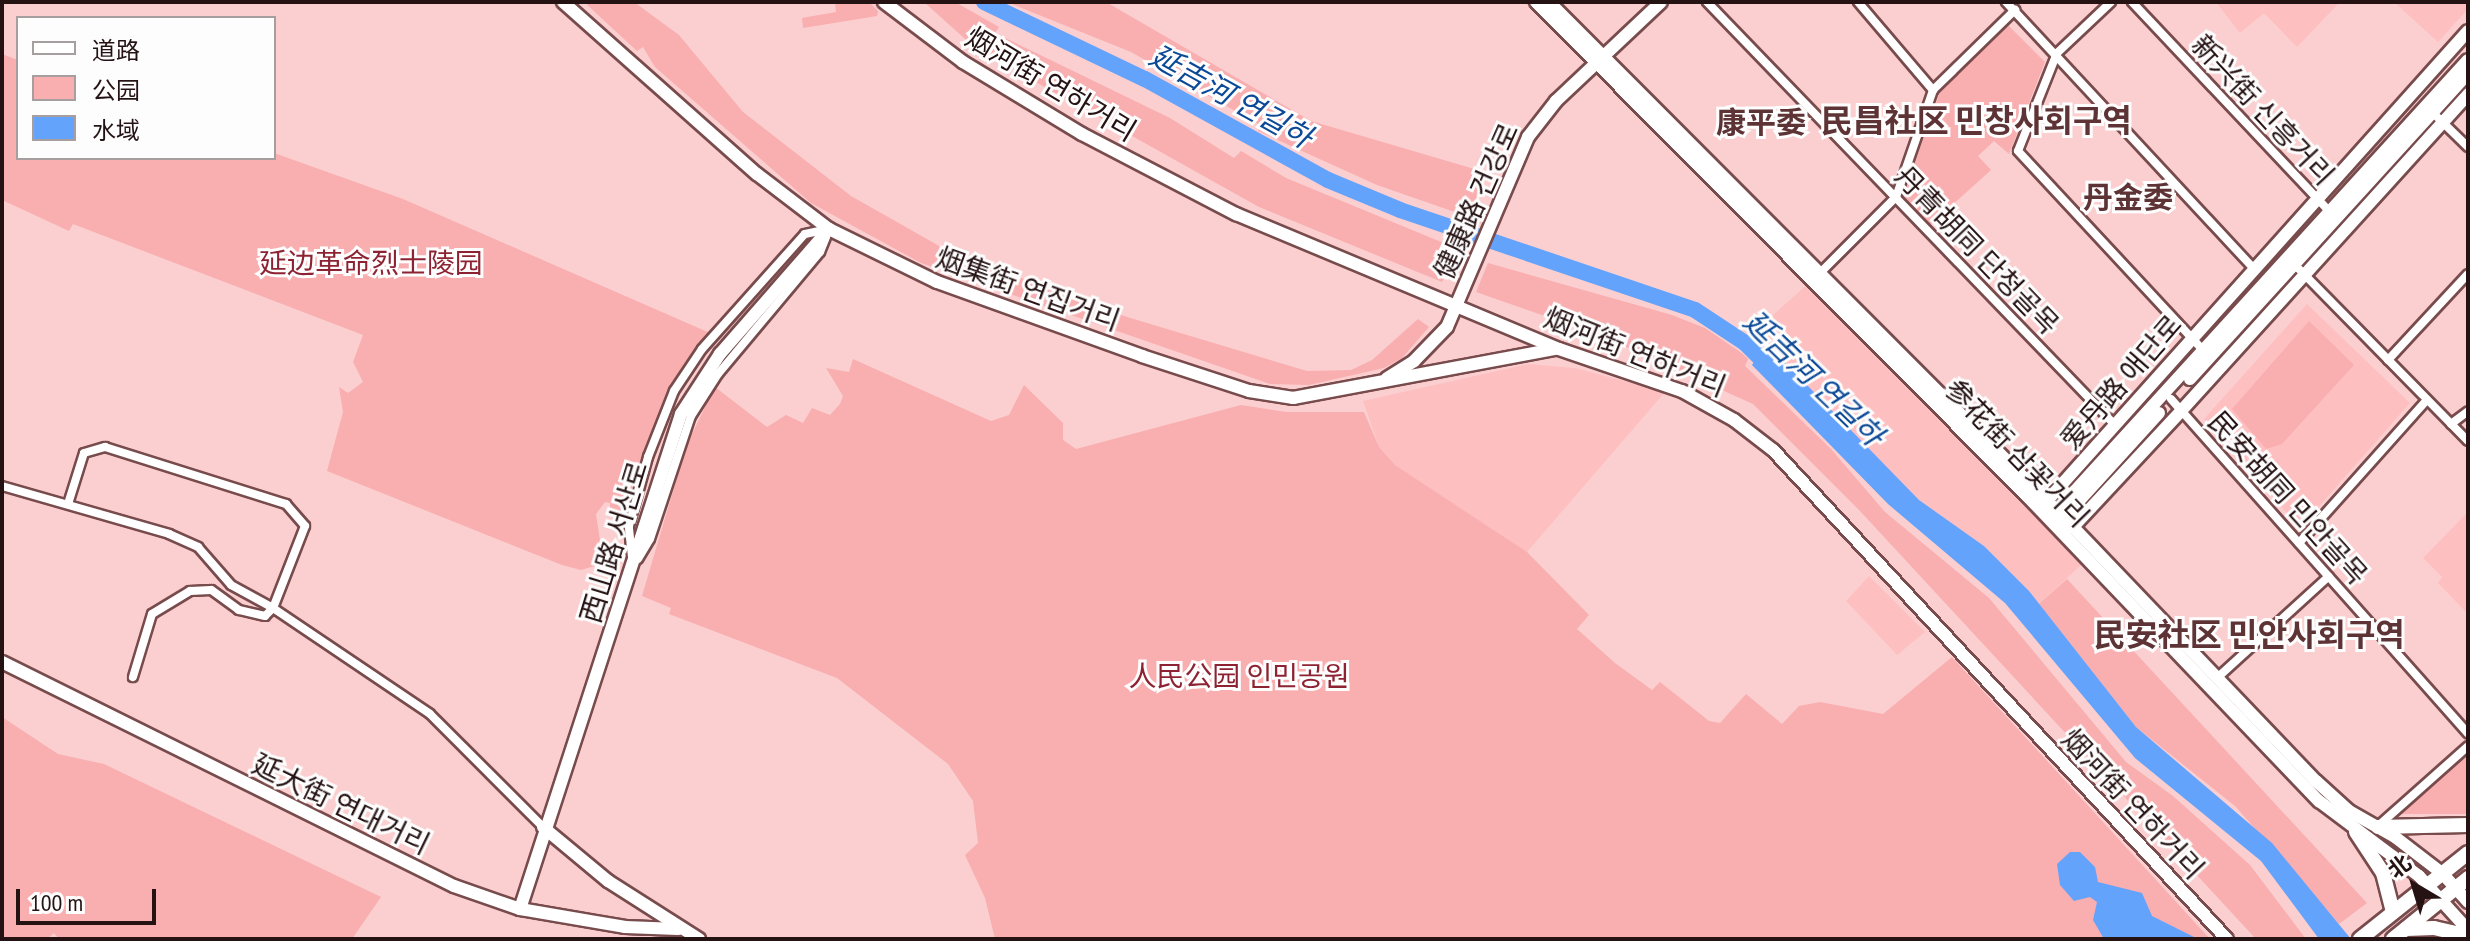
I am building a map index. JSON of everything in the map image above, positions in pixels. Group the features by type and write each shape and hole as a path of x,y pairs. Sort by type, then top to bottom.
{"main road":[{"name":"烟集街 연집거리","path":"563,2 757,174 829,229 937,282 1249,391 1293,398 1559,349"},
{"name":"烟河街 연하거리","path":"884,2 963,62 1170,181 1318,251 1457,302 1559,349 1682,391 1734,420 1773,450 2227,939"},
{"name":"参花街 삼꽃거리","path":"1536,2 1601,60 2046,502 2059,521 2319,801 2427,885 2468,930"},
{"name":"参花街 삼꽃거리","path":"1549,2 1601,60 2339,803 2442,873 2468,902"},
{"name":"健康路 건강로","path":"1373,385 1426,351 1447,327 1507,178 1548,110 1661,2"},
{"name":"爱丹路 애단로","path":"2046,502 2468,31"},
{"name":"爱丹路 애단로","path":"2059,521 2181,411 2300,271 2468,60"},
{"name":"爱丹路 애단로","path":"2059,521 2204,351 2330,212 2430,108 2468,74"},
{"path":"2413,93 2430,108"},
{"name":"爱丹路 애단로","path":"2059,521 2171,399 2300,271 2468,94"},
{"name":"西山路 서산로","path":"520,909 543,827 634,565 671,438 692,393 829,229"},
{"name":"延大街 연대거리","path":"2,662 392,857 520,909 625,927 678,929"},
{"path":"2378,827 2468,825"},
{"name":"延大街 연대거리","path":"543,827 592,870 678,929 699,939"},
{"path":"2356,832 2383,873 2393,912"},
{"path":"2360,939 2468,853"},
{"path":"2393,939 2468,878"},
{"path":"2406,929 2434,928 2468,936"}],"street":[{"name":"丹青胡同 단청골목","path":"1707,2 2116,426"},
{"path":"1858,2 1933,90"},
{"path":"2006,2 2057,53 2254,269"},
{"path":"2111,2 2057,53 2018,151 2204,351"},
{"name":"新兴街 신흥거리","path":"2132,2 2330,212"},
{"path":"1819,274 1896,197 1933,90 2015,10"},
{"path":"2430,108 2468,147"},
{"path":"2300,271 2468,441"},
{"path":"2388,360 2468,274"},
{"name":"民安胡同 민안골목","path":"2171,399 2468,733"},
{"path":"2299,543 2427,400"},
{"path":"2451,424 2468,411"},
{"path":"68,504 84,453 105,447 286,504 305,526 273,608 255,617 211,590 190,591 152,614 133,677"},
{"path":"2,486 68,504 198,547 231,585 273,608 430,714 543,827"},
{"path":"2217,678 2329,576"},
{"path":"2378,827 2468,746"}],"shaded area":[{"path":"2216,2 2340,2 2297,47 2264,13 2240,33"},
{"path":"2394,2 2468,2 2468,9 2438,42"},
{"path":"1809,283 2083,563 2039,604 1984,546 1919,500 1754,332"},
{"path":"2307,304 2410,403 2300,528 2204,419"},
{"path":"1528,364 1575,368 1665,392 1527,552 1395,465 1379,447 1363,401"},
{"path":"2468,512 2468,614 2438,583 2442,577 2423,558"},
{"path":"1869,576 1925,632 1897,655 1846,601"}],"green space":[{"path":"584,2 634,2 679,35 743,112 851,196 948,251 1127,317 1307,371 1351,370 1372,360 1418,319 1429,327 1402,358 1384,368 1309,385 1270,384 921,263 811,203 655,67 643,47 637,51"},
{"path":"835,2 869,2 878,11 877,16 803,28 802,18 836,12"},
{"path":"924,2 955,2 999,27 995,33 1170,118 1234,158 1241,151 1286,178 1463,251 1442,282 1259,207 975,48"},
{"path":"1007,2 1106,2 1311,121 1488,173 1469,217 1377,185 1258,131 1260,125 1131,52"},
{"path":"2006,23 2045,62 2009,154 1994,141 1978,156 1991,170 1929,226 1903,195 1942,86"},
{"name":"延边革命烈士陵园","path":"2,54 16,59 16,160 276,160 276,154 403,199 710,333 671,390 623,517 610,513 610,503 605,502 596,514 601,547 615,560 581,570 327,471 343,412 339,387 348,393 363,382 353,362 363,335 73,224 69,231 2,200"},
{"path":"1488,263 1672,315 1705,328 1743,354 1748,359 1745,366 1831,449 1885,512 1989,598 2126,762 2173,796 2250,865 2306,939 2256,939 1860,511 1753,404 1602,336 1476,292"},
{"path":"2309,321 2354,365 2282,444 2266,449 2232,409"},
{"name":"人民公园 인민공원","path":"853,359 991,421 1009,415 1024,385 1063,423 1063,440 1076,449 1241,405 1286,412 1364,412 1379,447 1395,465 1527,552 1589,615 1577,629 1652,690 1660,682 1709,721 1720,723 1746,694 1782,724 1799,706 1820,702 1883,714 1952,657 2210,939 995,939 985,898 965,855 978,843 973,801 948,764 837,678 669,614 671,608 642,596 687,444 715,387 767,427 786,415 803,423 812,408 830,415 840,404 843,396 826,368 849,372"},
{"path":"2067,579 2367,903 2339,924 2235,806 2136,727 2039,604"},
{"path":"2,717 58,754 104,764 381,897 352,939 59,939 54,933 47,939 2,939"},
{"path":"2468,752 2468,814 2399,814 2402,810"}],"water":[{"path":"1766,343 1919,500 1984,546 2029,591 2136,727 2272,843 2351,939 2319,939 2261,861 2135,758 2005,603 1888,504 1752,365"},
{"path":"2070,852 2080,852 2095,867 2098,882 2142,893 2152,916 2198,939 2104,939 2093,920 2097,902 2090,897 2074,901 2060,885 2057,864"}],"waterway":[{"name":"延吉河 연길하","path":"984,2 1145,79 1328,180 1400,210 1695,310 1745,343 1771,369"}],"district":[{"name":"民昌社区 민창사회구역","path":"1976,120"},
{"name":"康平委","path":"1761,122"},
{"name":"丹金委","path":"2128,197"},
{"name":"民安社区 민안사회구역","path":"2249,634"}]}
